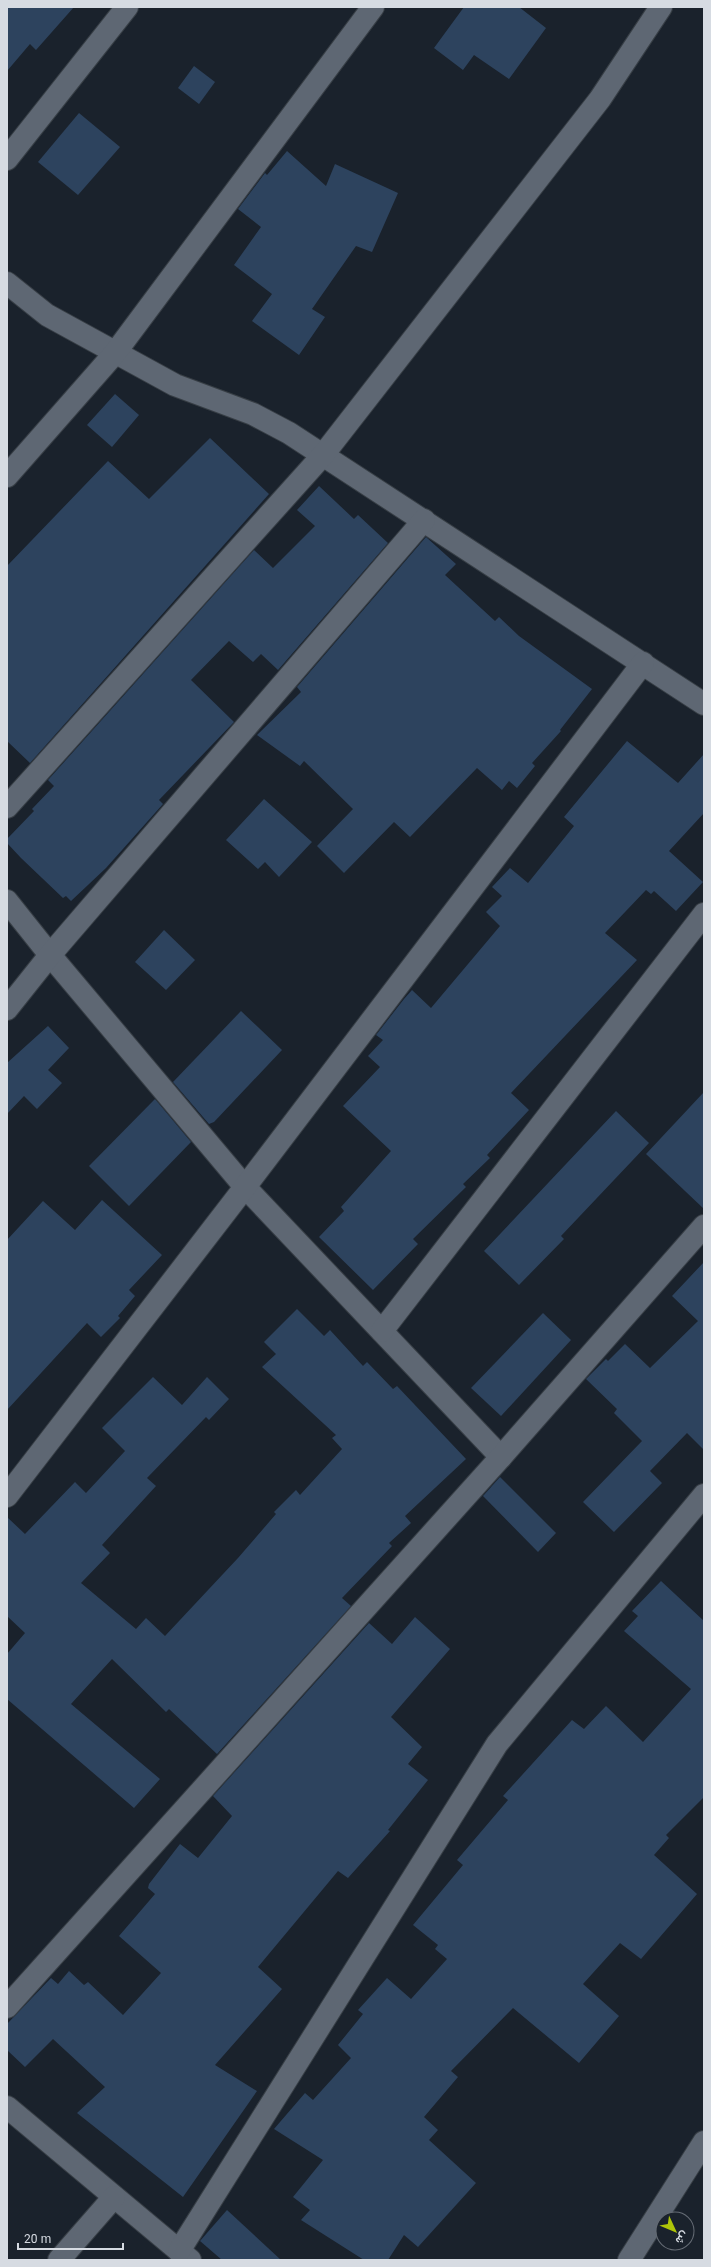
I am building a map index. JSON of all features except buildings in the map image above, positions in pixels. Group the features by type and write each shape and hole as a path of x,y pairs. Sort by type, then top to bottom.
{"street":[{"path":"7,159 127,7"},
{"path":"7,476 115,353 373,7"},
{"path":"7,807 323,455 600,99 661,7"},
{"path":"7,283 47,316 175,385 253,414 323,455 704,704"},
{"path":"7,1009 50,955 424,520"},
{"path":"7,1496 245,1187 642,663"},
{"path":"7,901 50,955 245,1187 501,1457"},
{"path":"382,1331 704,914"},
{"path":"7,2007 501,1457 704,1226"},
{"path":"7,2107 184,2255 497,1744 704,1495"},
{"path":"630,2260 704,2142"},
{"path":"59,2260 114,2196"}]}
